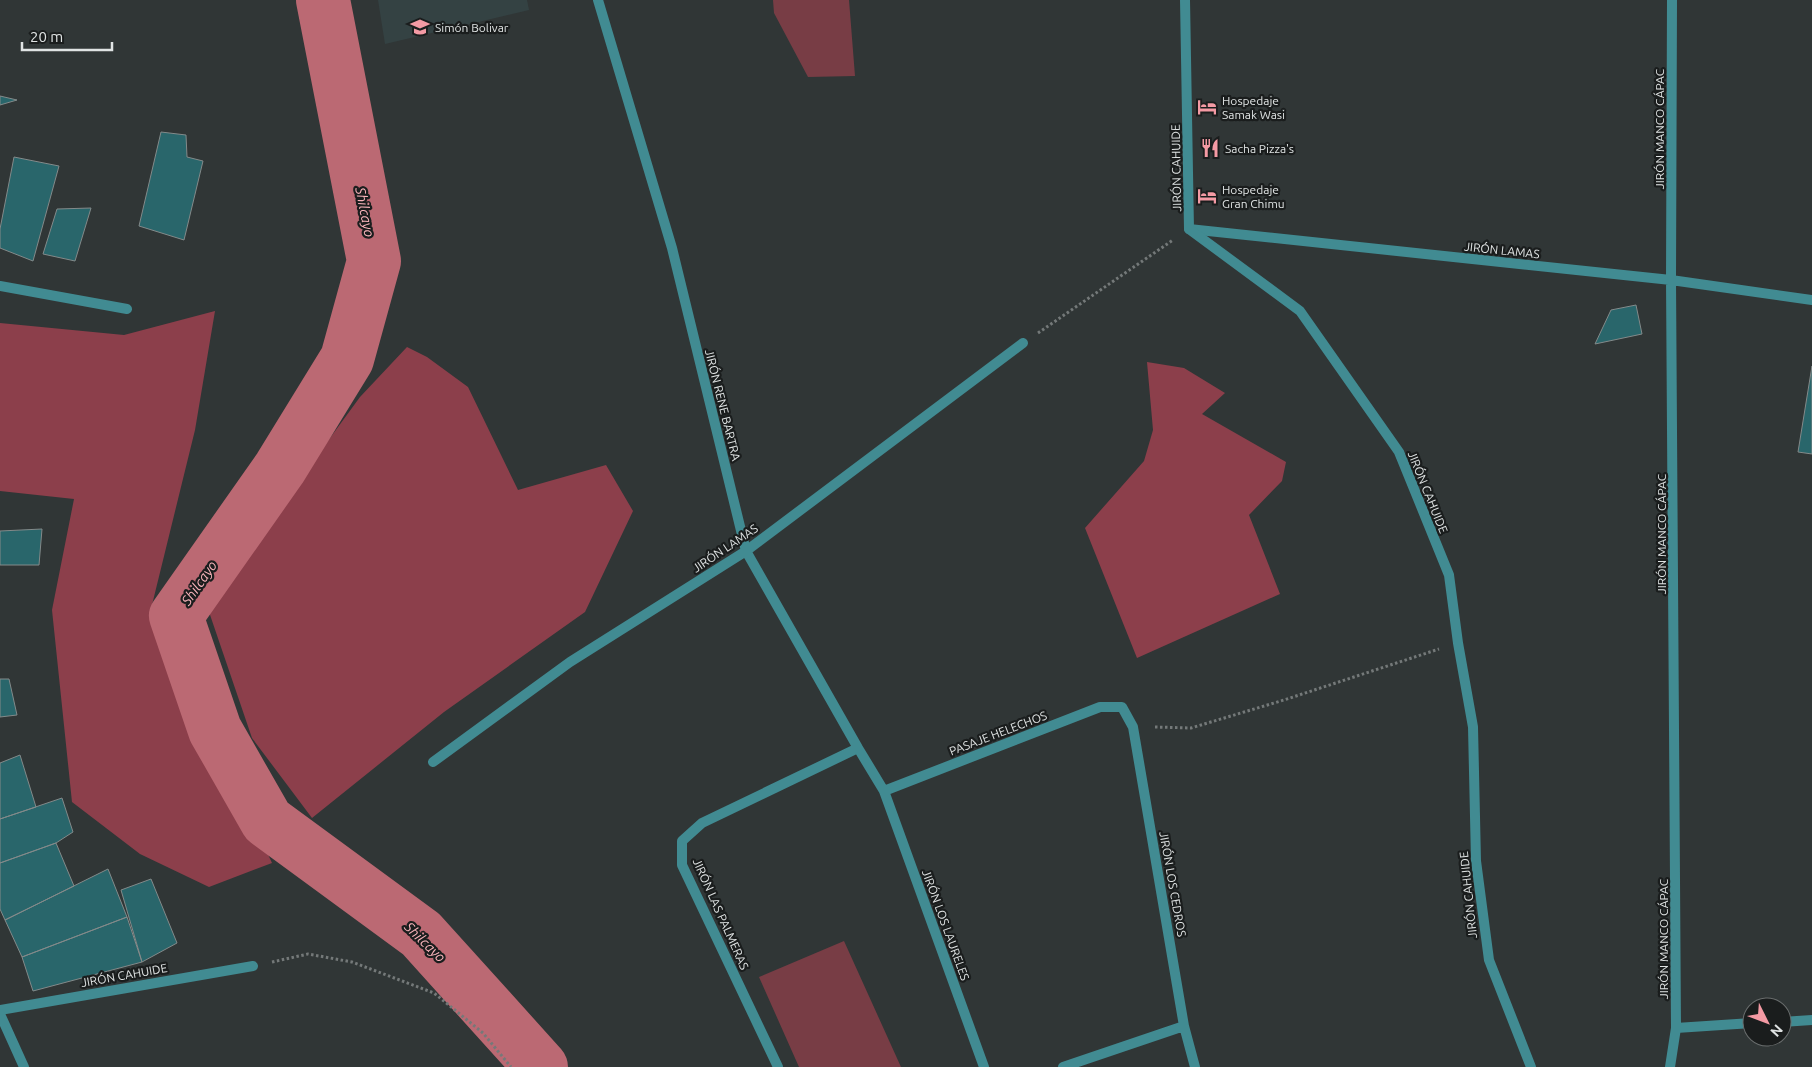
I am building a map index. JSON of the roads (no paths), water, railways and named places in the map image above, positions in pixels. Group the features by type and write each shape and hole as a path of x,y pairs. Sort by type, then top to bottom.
{"street":[{"name":"JIRÓN RENE BARTRA","path":"598,0 672,248 746,551 884,791"},
{"name":"JIRÓN CAHUIDE","path":"1186,0 1189,229 1300,311 1399,452 1448,575 1473,727 1476,861 1488,960 1531,1067"},
{"name":"JIRÓN MANCO CÁPAC","path":"1670,1067 1676,1028 1671,280 1672,0"},
{"name":"JIRÓN LAMAS","path":"1189,229 1671,280 1812,300"},
{"path":"0,286 127,309"},
{"name":"JIRÓN LAMAS","path":"433,762 570,662 746,551 1023,343"},
{"name":"PASAJE HELECHOS","path":"884,791 1100,707 1122,707"},
{"name":"JIRÓN LOS CEDROS","path":"1122,707 1133,727 1184,1026 1195,1067"},
{"name":"JIRÓN LAS PALMERAS","path":"778,1067 682,865 682,841 702,823 858,748"},
{"name":"JIRÓN LOS LAURELES","path":"884,791 984,1067"},
{"name":"JIRÓN CAHUIDE","path":"0,1010 253,966"},
{"path":"0,1014 24,1067"},
{"path":"1792,1021 1812,1020"},
{"path":"1676,1028 1742,1024"},
{"path":"1063,1067 1184,1026"}],"waterway":[{"name":"Shilcayo","path":"323,0 374,261 347,359 280,468 176,616 215,730 267,821 421,934 541,1067"}],"place":[{"name":"Simón Bolivar","path":"420,27"},
{"name":"Hospedaje Samak Wasi","path":"1207,107"},
{"name":"Sacha Pizza's","path":"1210,148"},
{"name":"Hospedaje Gran Chimu","path":"1207,196"}]}
